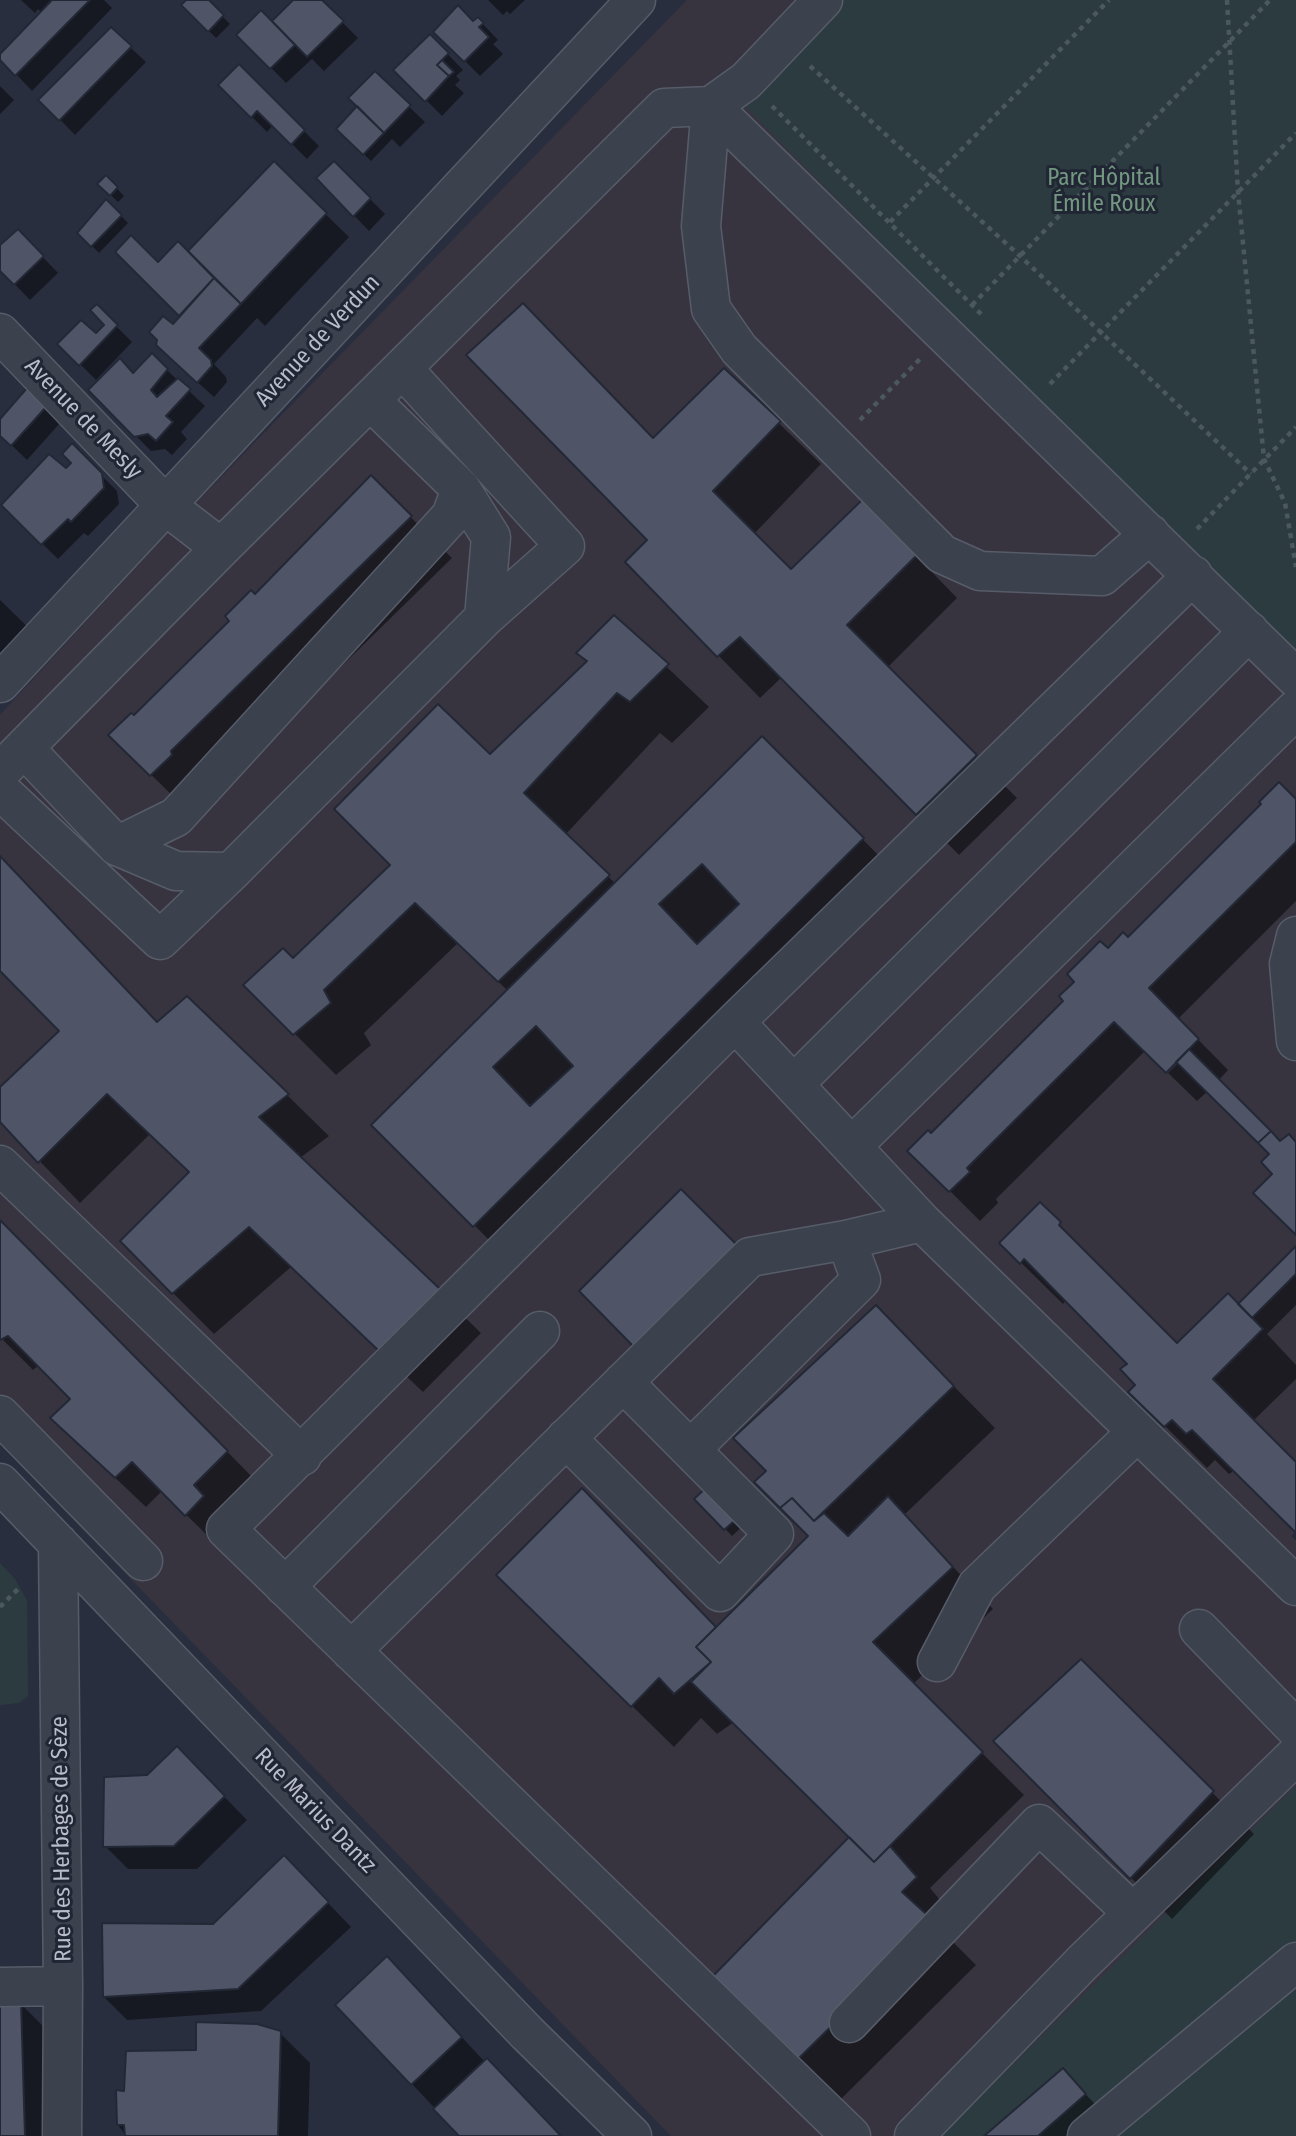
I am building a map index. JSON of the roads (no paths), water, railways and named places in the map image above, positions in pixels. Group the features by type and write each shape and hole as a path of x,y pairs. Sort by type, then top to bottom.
{"street":[{"name":"Avenue de Verdun","path":"0,683 636,0"},
{"path":"231,872 176,871 117,846 12,760 221,548 664,108 712,106 746,81 822,0"},
{"path":"712,106 1296,678"},
{"path":"712,106 701,226 711,309 739,349 942,554 980,571 1102,576 1172,555"},
{"name":"Avenue de Mesly","path":"0,334 165,505 221,548"},
{"path":"0,790 160,940 484,618 565,546 402,368"},
{"path":"370,400 461,489 491,537 484,618"},
{"path":"117,846 176,817 451,516 461,489"},
{"path":"851,2136 226,1529 735,1022 1172,555"},
{"path":"794,1084 1249,631"},
{"path":"853,1145 1296,709"},
{"path":"1296,936 1289,964 1296,1041"},
{"path":"735,1022 853,1145 922,1222 1296,1586"},
{"path":"0,1165 302,1456"},
{"path":"351,1651 750,1257 846,1240 922,1222"},
{"path":"691,1449 860,1280 846,1240"},
{"path":"285,1587 540,1331"},
{"path":"566,1438 720,1592 774,1534 623,1382"},
{"path":"0,1415 143,1561"},
{"path":"937,1662 977,1586 1137,1432"},
{"name":"Rue Marius Dantz","path":"0,1483 527,2033 632,2136"},
{"name":"Rue des Herbages de Sèze","path":"58,1543 62,2136"},
{"path":"1199,1629 1296,1729"},
{"path":"914,2136 1133,1913 1296,1755"},
{"path":"849,2023 1039,1824 1133,1913"},
{"path":"1087,2136 1296,1962"},
{"path":"0,1987 63,1986"}],"park label":[{"name":"Parc Hôpital Émile Roux","path":"1104,192"}]}
